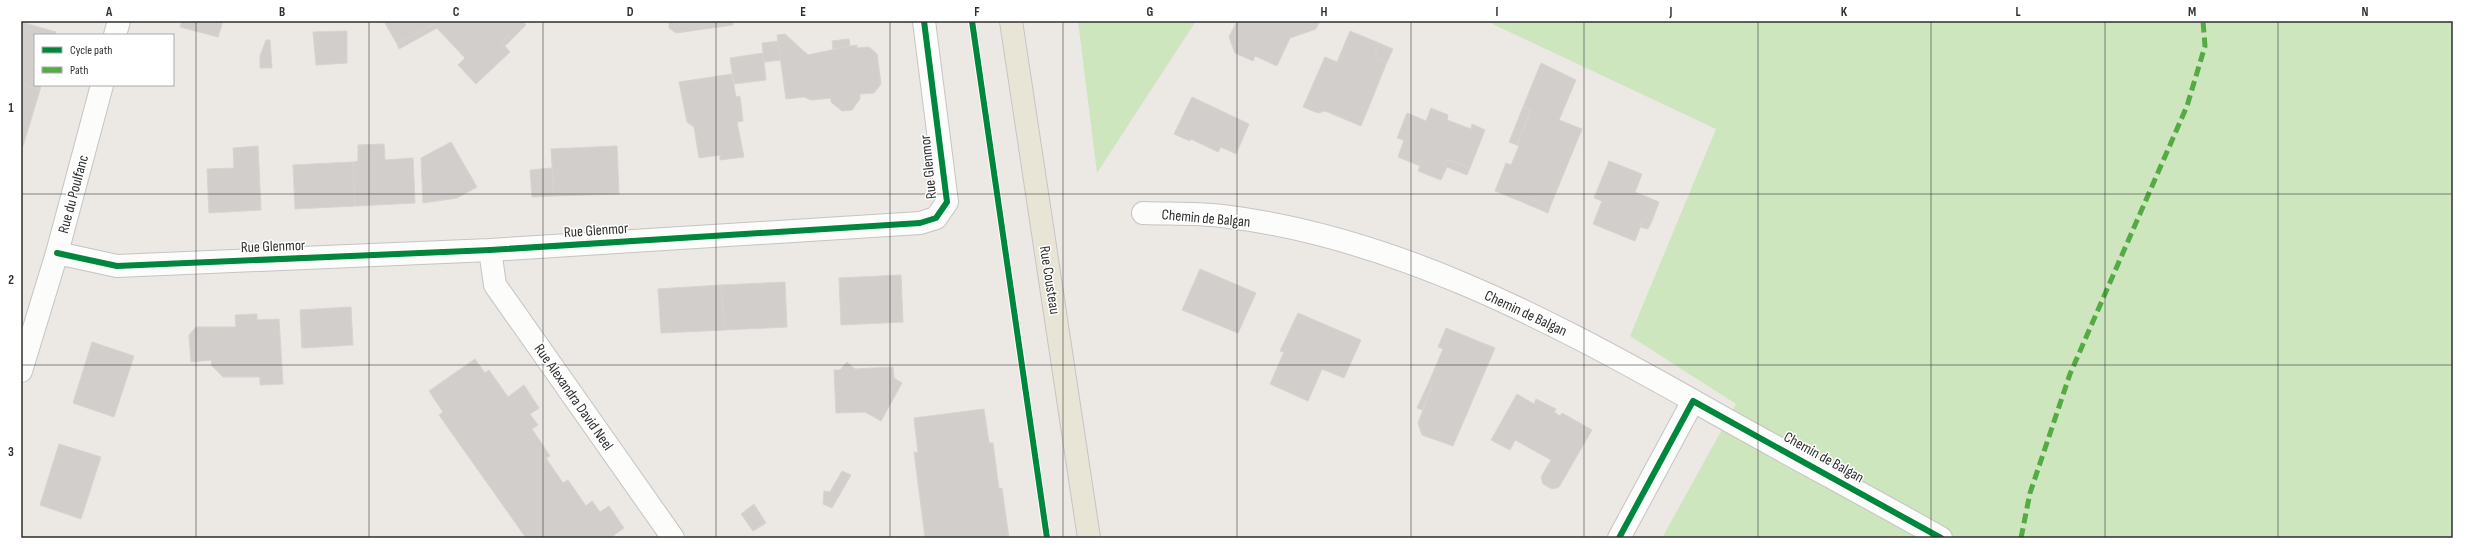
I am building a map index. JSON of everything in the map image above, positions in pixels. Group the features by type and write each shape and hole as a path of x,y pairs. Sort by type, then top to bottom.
{"main road":[{"name":"Rue Cousteau","path":"1011,21 1089,538"}],"street":[{"path":"115,34 119,21"},
{"name":"Rue Glenmor","path":"57,253 117,266 490,250 920,223 936,218 947,202 924,21"},
{"name":"Rue du Poulfanc","path":"21,371 57,253 102,86"},
{"name":"Chemin de Balgan","path":"1143,213 1221,216 1291,228 1375,251 1458,282 1551,324 1621,360 1941,538"},
{"name":"Rue Alexandra David Neel","path":"490,250 496,284 673,538"},
{"path":"1619,538 1693,401"}],"green space":[{"path":"1078,21 1196,21 1097,173"},
{"path":"1486,21 2453,21 2453,538 1662,538 1736,404 1630,336 1716,129"}],"building":[{"path":"182,21 223,21 218,37 180,27"},
{"path":"389,21 522,21 526,25 512,39 508,35 501,42 510,52 476,84 458,65 465,58 433,24 397,44 385,23"},
{"path":"669,21 733,21 733,25 676,33 669,28"},
{"path":"1237,21 1243,23 1244,21 1320,21 1316,29 1290,38 1277,66 1255,56 1253,61 1235,53 1229,37"},
{"path":"21,22 56,32 55,34 34,34 34,86 41,86 40,90 21,84"},
{"path":"433,24 437,28 399,49 397,44"},
{"path":"347,31 347,63 316,65 313,32"},
{"path":"1350,31 1379,43 1374,57 1387,62 1361,126 1325,111 1318,113 1303,107 1325,57 1337,62"},
{"path":"785,34 808,55 857,45 857,48 869,47 877,54 881,84 874,93 860,94 860,99 852,110 842,111 831,102 831,98 811,100 804,97 786,99 777,35"},
{"path":"508,35 512,39 505,46 501,42"},
{"path":"849,39 850,46 833,49 832,41"},
{"path":"266,40 270,40 272,68 260,68 260,56"},
{"path":"778,41 781,60 764,62 762,43"},
{"path":"1379,43 1393,49 1387,62 1374,57"},
{"path":"763,53 766,80 734,84 730,58"},
{"path":"1541,63 1576,80 1559,120 1582,129 1550,207 1525,197 1522,202 1495,191 1506,163 1511,165 1519,146 1517,145 1531,110 1523,107"},
{"path":"732,74 736,97 740,96 743,121 737,122 744,157 720,160 720,155 699,158 694,127 687,122 679,82"},
{"path":"21,84 40,90 23,146 21,146"},
{"path":"1192,97 1249,124 1236,154 1221,147 1218,152 1191,139 1190,141 1174,134"},
{"path":"1523,107 1531,110 1517,145 1509,142"},
{"path":"1431,108 1448,115 1447,120 1471,129 1472,124 1485,130 1470,168 1450,160 1444,162 1447,167 1441,180 1418,171 1420,166 1398,157 1404,140 1397,138 1407,113 1426,121"},
{"path":"451,142 477,187 457,198 423,203 421,158"},
{"path":"384,144 385,160 413,158 415,203 355,206 353,162 358,161 358,145"},
{"path":"258,146 261,210 209,213 207,169 234,168 233,148"},
{"path":"617,146 619,194 554,196 551,149"},
{"path":"1450,160 1470,168 1467,175 1447,167 1444,162"},
{"path":"1609,161 1642,174 1635,192 1659,202 1652,221 1644,218 1635,241 1593,224 1602,201 1594,198"},
{"path":"353,162 355,206 295,209 293,165"},
{"path":"552,168 554,196 532,197 530,170"},
{"path":"1525,197 1550,207 1548,213 1522,202"},
{"path":"1644,218 1652,221 1648,229 1640,227"},
{"path":"1200,269 1256,293 1238,333 1182,310"},
{"path":"901,275 903,322 841,325 839,278"},
{"path":"785,282 787,327 725,330 721,285"},
{"path":"721,285 725,330 661,333 658,289"},
{"path":"351,307 353,345 302,348 300,310"},
{"path":"1298,313 1361,340 1344,378 1322,369 1308,401 1270,384 1284,352 1280,351"},
{"path":"257,314 257,320 279,319 283,384 260,385 260,377 223,377 212,366 211,360 191,362 189,335 196,327 236,327 235,315"},
{"path":"1446,328 1495,348 1453,446 1422,435 1418,423 1433,384 1429,382 1443,349 1438,347"},
{"path":"92,342 134,356 114,417 73,403"},
{"path":"475,359 485,373 489,370 508,397 524,385 539,408 530,414 538,425 532,429 550,456 546,458 563,483 568,480 586,506 592,501 600,512 609,506 624,528 610,538 526,538 439,415 443,412 429,391"},
{"path":"847,362 855,369 893,367 894,378 902,383 881,421 865,412 836,413 834,370 840,370"},
{"path":"1429,382 1433,384 1422,410 1417,408"},
{"path":"1517,394 1534,404 1536,399 1556,409 1554,412 1560,416 1562,413 1592,430 1559,487 1552,489 1543,484 1541,477 1551,460 1515,440 1510,450 1491,440"},
{"path":"984,409 989,443 993,443 999,489 1002,488 1009,538 925,538 914,452 918,453 914,418"},
{"path":"59,444 101,457 81,519 40,505"},
{"path":"842,471 851,475 832,508 823,504 824,491 830,492"},
{"path":"754,504 766,523 753,531 741,514"}],"marked path":[{"path":"2021,538 2030,493 2070,374 2187,106 2205,46 2203,21"}],"cycle path":[{"path":"57,253 117,266 490,250 920,223 936,218 947,202 924,21"},
{"path":"972,21 1047,538"},
{"path":"1619,538 1693,401 1941,538"}]}
